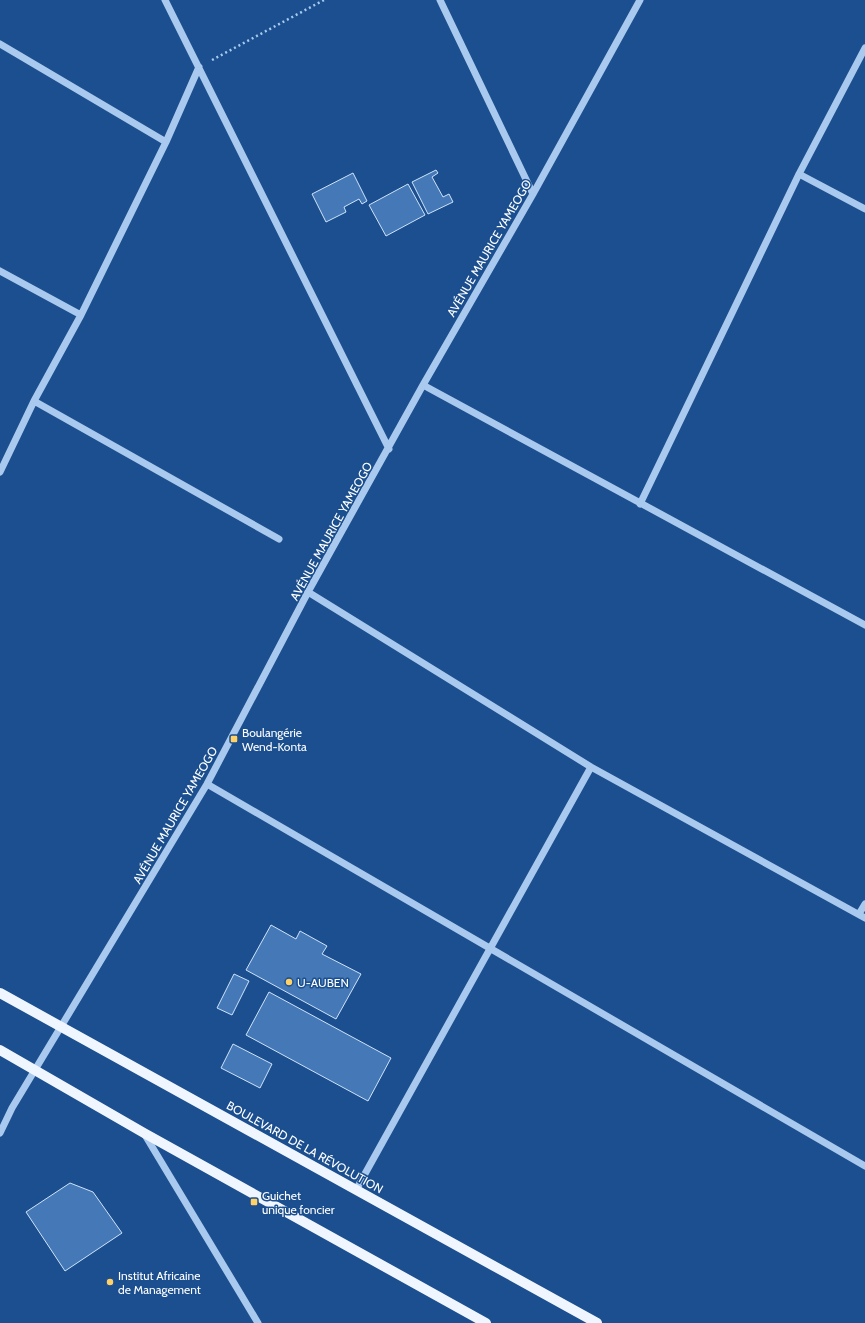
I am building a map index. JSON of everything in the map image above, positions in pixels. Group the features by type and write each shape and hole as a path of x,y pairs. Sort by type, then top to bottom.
{"main road":[{"name":"BOULEVARD DE LA RÉVOLUTION","path":"0,992 597,1323"},
{"path":"0,1050 144,1133 486,1323"}],"street":[{"path":"165,0 200,67 389,449"},
{"path":"440,0 534,194"},
{"name":"AVÉNUE MAURICE YAMEOGO","path":"0,1133 12,1108 63,1027 208,784 308,592 389,449 423,385 534,194 640,0"},
{"path":"0,44 166,142"},
{"path":"640,504 799,174 865,48"},
{"path":"0,472 34,402 81,315 166,142 200,67"},
{"path":"799,174 865,210"},
{"path":"0,271 81,315"},
{"path":"423,385 865,625"},
{"path":"34,402 279,539"},
{"path":"308,592 591,767 862,916 865,904"},
{"path":"356,1190 591,767"},
{"path":"208,784 490,950 865,1166"},
{"path":"144,1133 258,1323"}],"path":[{"path":"200,67 324,0"}],"building":[{"path":"436,170 438,173 432,177 443,197 449,194 453,202 428,214 412,182"},
{"path":"353,173 367,201 362,204 359,199 344,207 346,212 326,222 312,194"},
{"path":"408,184 425,215 386,236 369,205"},
{"path":"271,925 296,939 300,931 327,946 322,954 361,974 336,1019 246,970"},
{"path":"234,974 249,981 232,1015 217,1008"},
{"path":"269,992 391,1058 368,1101 246,1035"},
{"path":"233,1044 272,1064 260,1088 221,1068"},
{"path":"70,1183 93,1192 122,1233 65,1271 26,1212"}],"place":[{"name":"Boulangérie Wend-Konta","path":"234,739"},
{"name":"U-AUBEN","path":"289,982"},
{"name":"Guichet unique foncier","path":"254,1202"},
{"name":"Institut Africaine de Management","path":"110,1282"}]}
